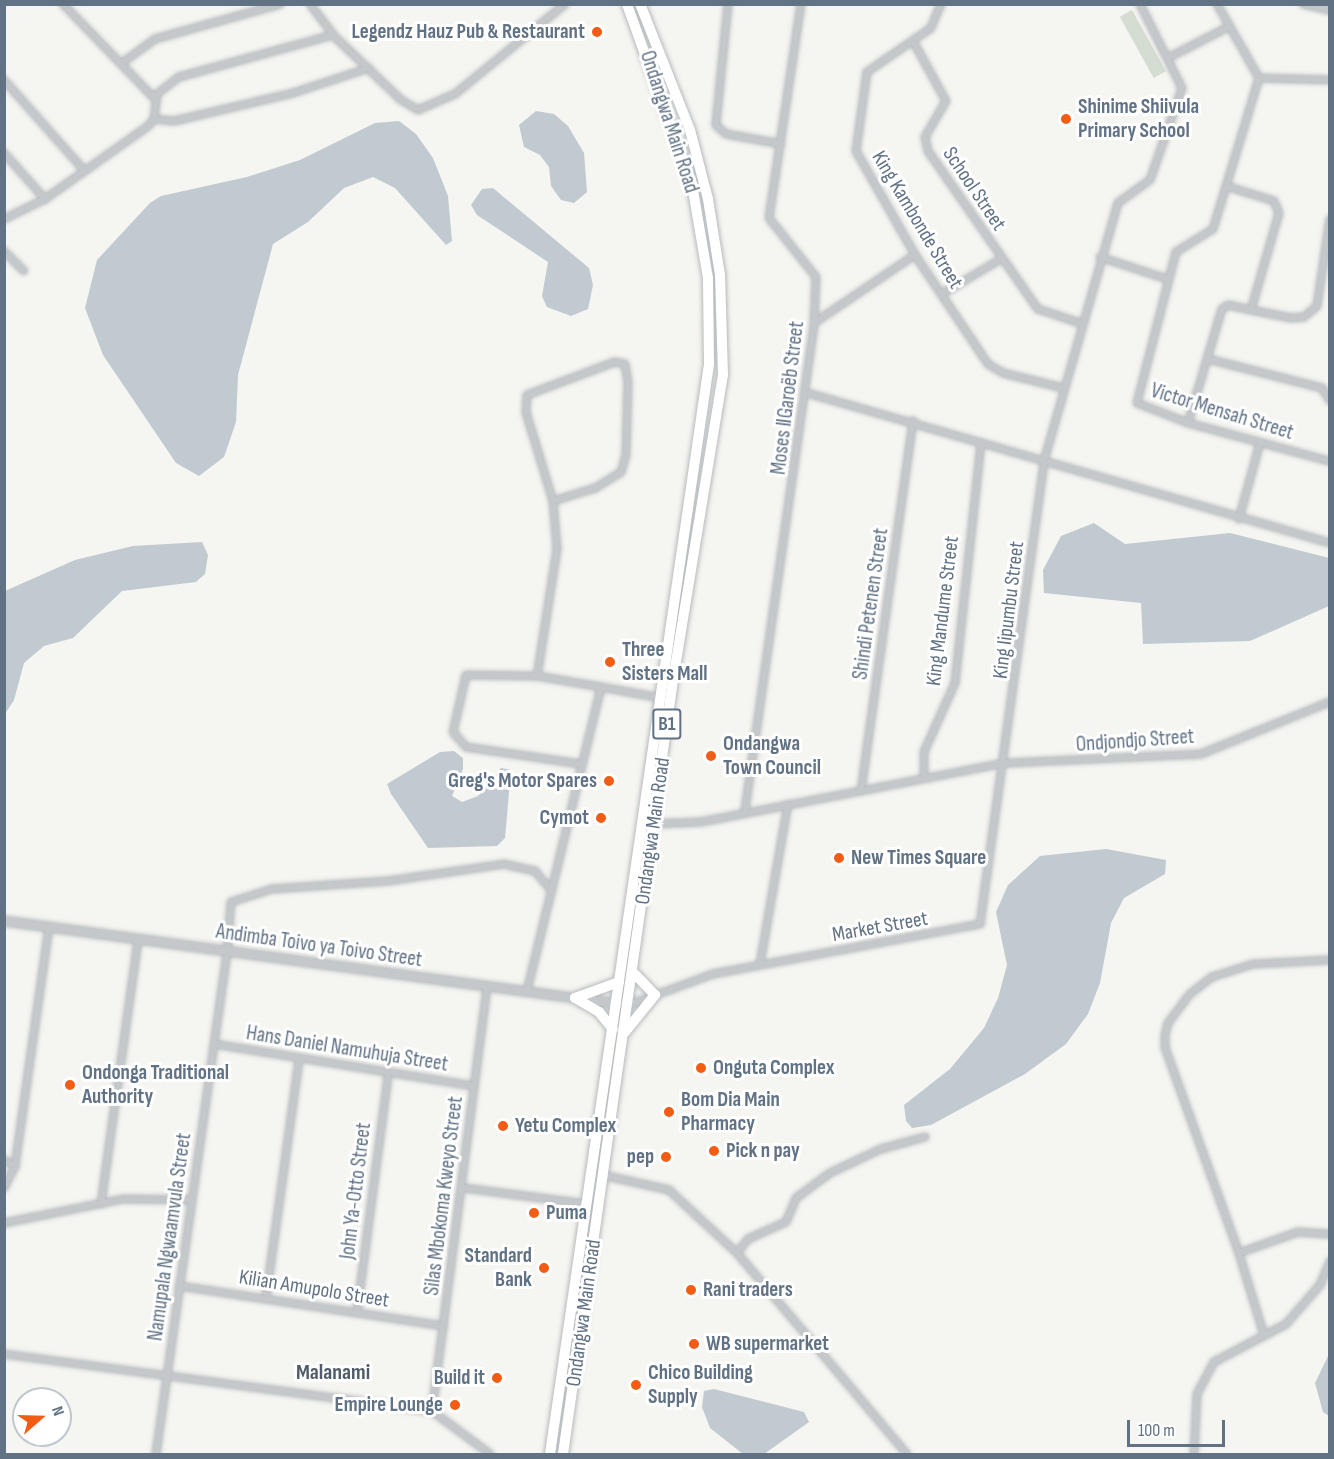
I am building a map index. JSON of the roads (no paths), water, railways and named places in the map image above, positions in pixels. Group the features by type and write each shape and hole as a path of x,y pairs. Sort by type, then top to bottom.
{"main road":[{"name":"Ondangwa Main Road","path":"563,1455 587,1295 597,1174 616,1003 659,698 706,391 710,329 708,278 692,184 627,4"},
{"name":"Ondangwa Main Road","path":"550,1455 587,1204 597,1174 629,1005 671,700 720,395 723,330 714,230 697,150 640,4"},
{"path":"710,329 723,330"},
{"path":"624,1032 656,995 647,991 633,972"},
{"path":"575,998 619,982"},
{"path":"575,998 599,1012 613,1029"},
{"path":"575,1293 587,1295"}],"street":[{"path":"63,4 154,98 154,119"},
{"path":"122,63 155,39 280,4"},
{"path":"310,4 333,35 409,106 430,106 455,94 565,4"},
{"path":"728,4 716,125 726,134 781,144"},
{"name":"Moses ǁGaroëb Street","path":"745,810 807,393 814,323 816,277 769,218 801,4"},
{"name":"King Kambonde Street","path":"941,4 938,20 913,41 867,72 856,140 858,158 915,255 995,371 1063,388"},
{"name":"King Iipumbu Street","path":"1005,763 1044,462 1063,388 1118,203 1150,180 1182,88 1140,4"},
{"path":"1218,4 1228,27 1259,78 1329,80"},
{"path":"1303,4 1329,10"},
{"path":"1168,58 1228,27"},
{"path":"154,98 184,74 333,35"},
{"name":"School Street","path":"913,41 946,101 924,143 1001,259 1038,309 1083,324"},
{"path":"4,219 45,199 154,119 174,121 293,93 369,68"},
{"name":"Victor Mensah Street","path":"1259,78 1213,229 1176,252 1167,279 1137,404 1188,423 1329,461"},
{"path":"4,80 83,169"},
{"path":"4,153 45,199"},
{"path":"1226,186 1278,206 1251,310"},
{"path":"1188,423 1222,309 1228,304 1298,318 1317,306 1329,219"},
{"path":"4,251 24,271"},
{"path":"814,323 915,255"},
{"path":"1101,257 1167,279"},
{"path":"942,294 1001,259"},
{"path":"1208,359 1322,388 1329,401"},
{"path":"537,676 557,549 553,501 526,412 527,395 608,364 625,364 626,455 621,472 595,488 553,501"},
{"path":"807,393 913,421 1044,462 1329,543"},
{"name":"Shindi Petenen Street","path":"861,791 913,421"},
{"name":"King Mandume Street","path":"924,779 924,752 956,683 981,442"},
{"path":"1239,519 1260,443"},
{"path":"581,764 466,747 455,739 453,723 466,675 537,676 671,700"},
{"path":"527,991 601,687"},
{"name":"Ondjondjo Street","path":"654,820 701,822 745,810 861,791 1005,763 1201,754 1329,702"},
{"name":"Market Street","path":"629,1005 713,974 980,924 1005,763"},
{"path":"760,964 788,804"},
{"path":"627,925 654,820"},
{"name":"Namupala Ngwaamvula Street","path":"156,1455 227,953 231,902 272,889 388,881 504,864 536,871 552,891"},
{"name":"Andimba Toivo ya Toivo Street","path":"4,921 227,953 629,1005"},
{"path":"4,1188 15,1166 49,927"},
{"path":"101,1204 138,940"},
{"path":"1264,1335 1239,1253 1165,1048 1168,1023 1190,994 1212,977 1253,963 1329,960"},
{"name":"Silas Mbokoma Kweyo Street","path":"432,1411 464,1188 487,986"},
{"name":"Hans Daniel Namuhuja Street","path":"214,1044 388,1075 474,1086"},
{"path":"266,1298 299,1060"},
{"name":"John Ya-Otto Street","path":"357,1312 388,1075"},
{"path":"737,1253 748,1239 791,1218 796,1198 823,1178 880,1149 925,1137"},
{"path":"4,1160 15,1166"},
{"path":"597,1174 669,1190 737,1253 906,1455"},
{"path":"464,1188 587,1204"},
{"path":"4,1223 134,1199 191,1200"},
{"path":"1239,1253 1298,1232 1329,1234"},
{"path":"1194,1455 1197,1394 1202,1380 1214,1362 1229,1350 1286,1324 1302,1307 1329,1261"},
{"name":"Kilian Amupolo Street","path":"179,1286 444,1326"},
{"path":"4,1354 432,1411 490,1455"}],"place":[{"name":"Legendz Hauz Pub & Restaurant","path":"597,32"},
{"name":"Shinime Shiivula Primary School","path":"1066,119"},
{"name":"Three Sisters Mall","path":"610,662"},
{"name":"Ondangwa Town Council","path":"711,756"},
{"name":"Greg's Motor Spares","path":"609,781"},
{"name":"Cymot","path":"601,818"},
{"name":"New Times Square","path":"839,858"},
{"name":"Onguta Complex","path":"701,1068"},
{"name":"Ondonga Traditional Authority","path":"70,1085"},
{"name":"Bom Dia Main Pharmacy","path":"669,1112"},
{"name":"Yetu Complex","path":"503,1126"},
{"name":"Pick n pay","path":"714,1151"},
{"name":"pep","path":"666,1157"},
{"name":"Puma","path":"534,1213"},
{"name":"Standard Bank","path":"544,1268"},
{"name":"Rani traders","path":"691,1290"},
{"name":"WB supermarket","path":"694,1344"},
{"name":"Build it","path":"497,1378"},
{"name":"Chico Building Supply","path":"636,1385"},
{"name":"Empire Lounge","path":"455,1405"}],"district":[{"name":"Malanami","path":"333,1373"}]}
